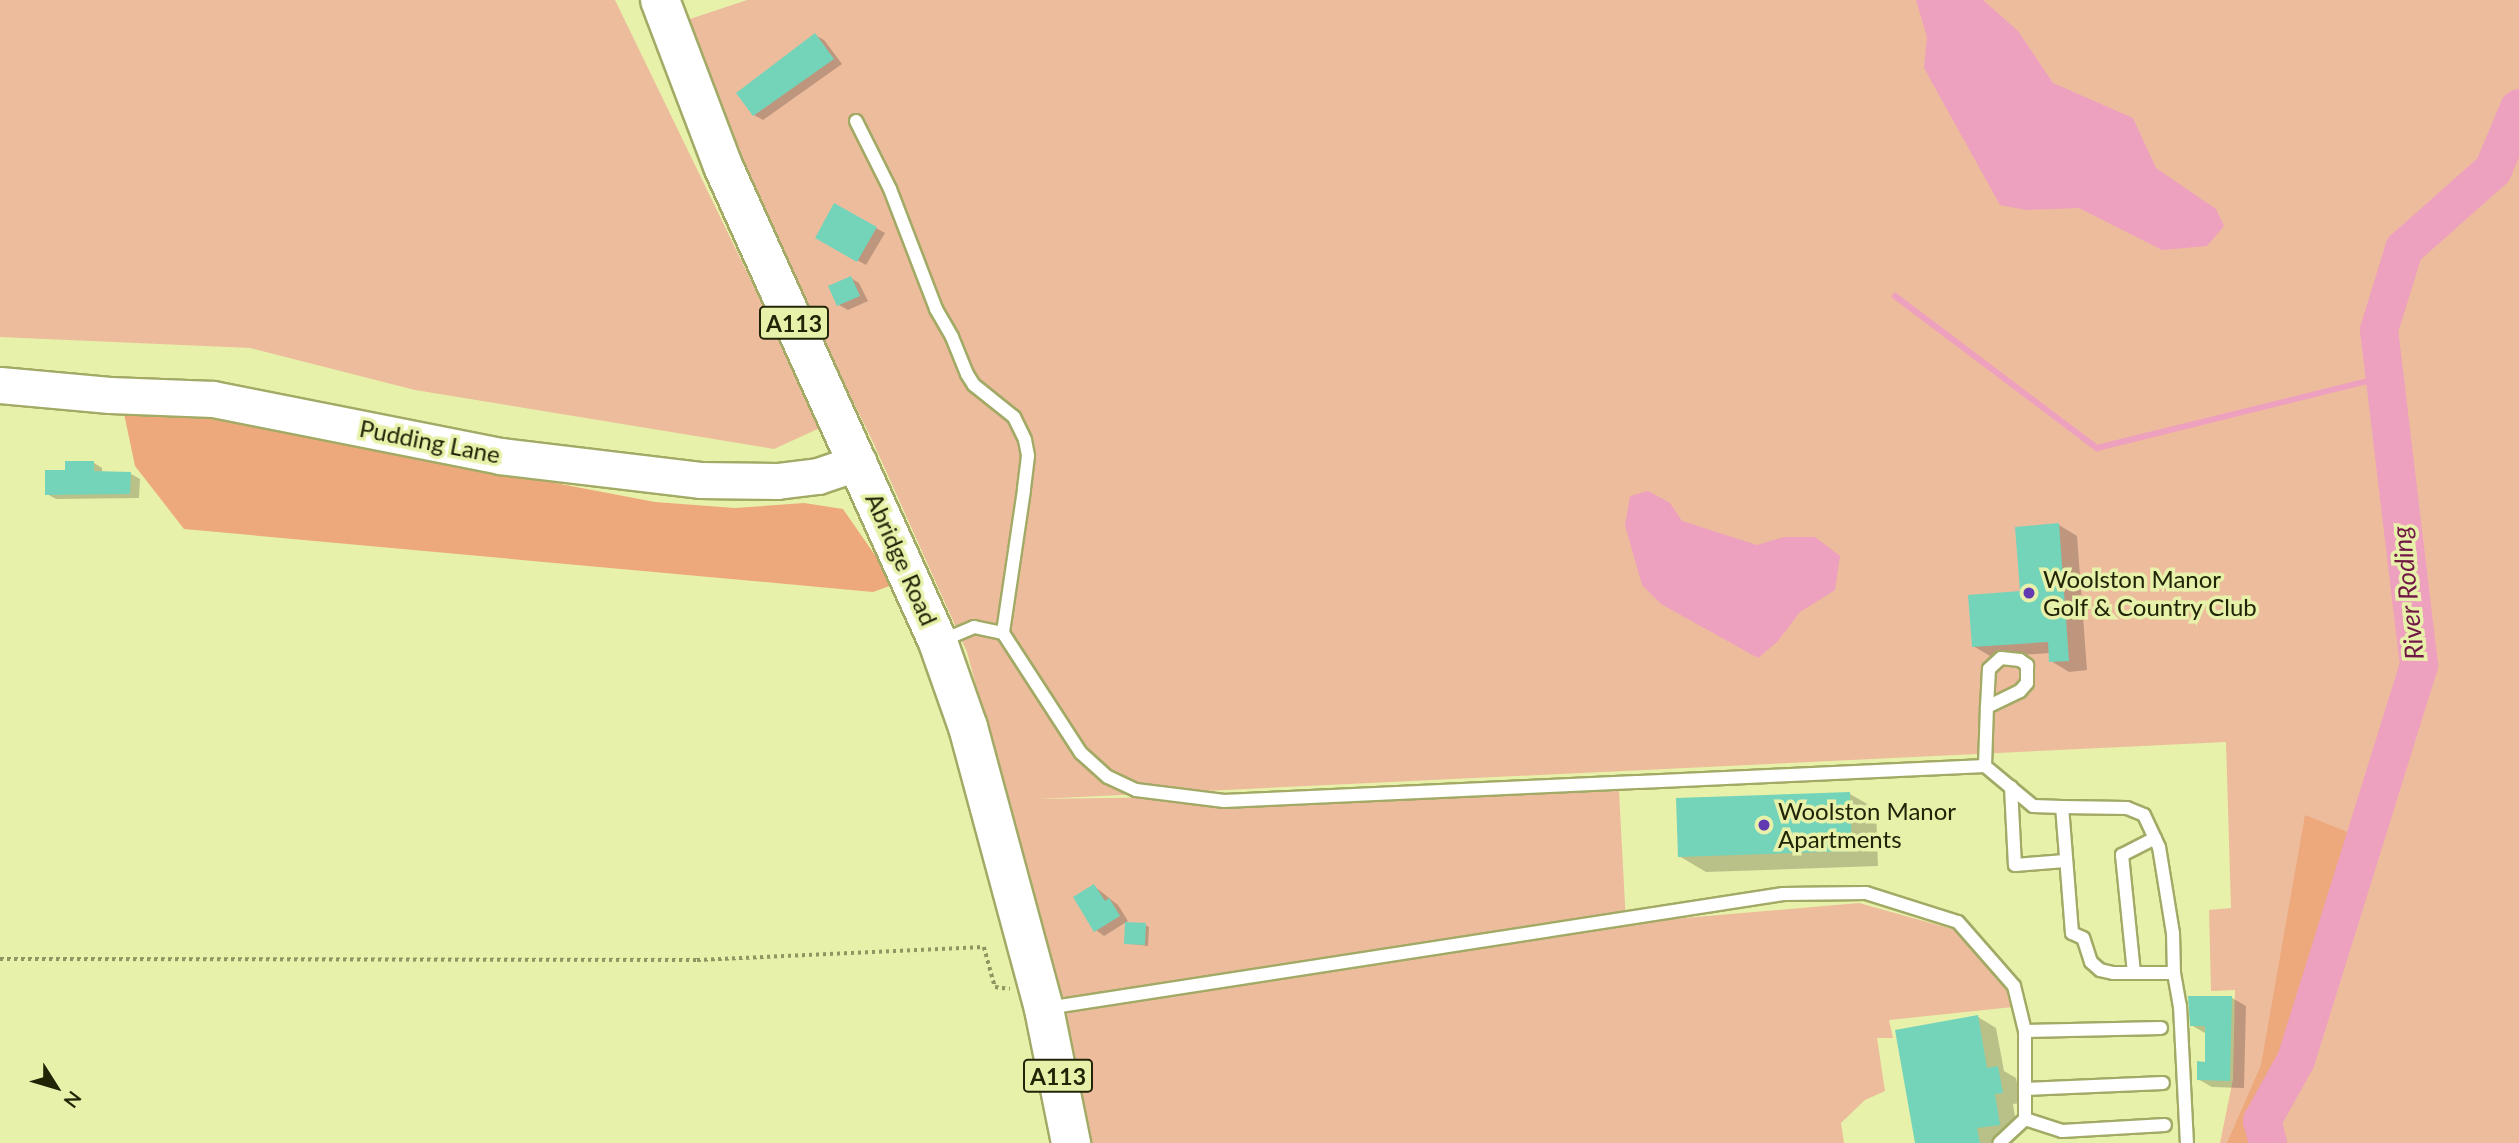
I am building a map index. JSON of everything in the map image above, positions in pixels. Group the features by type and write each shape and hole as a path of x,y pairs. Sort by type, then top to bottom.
{"main road":[{"name":"Abridge Road","path":"660,0 723,166 859,461 938,642 968,727 1042,1000 1071,1143"}],"street":[{"name":"Pudding Lane","path":"0,385 110,395 213,399 500,456 699,480 777,481 818,476 859,461"}],"lane":[{"path":"856,121 890,189 936,309 952,337 967,374 974,385 1014,417 1025,440 1026,467 1003,633 1081,752 1108,777 1136,790 1224,801 1985,765 2033,806 2127,808 2144,816 2155,838 2173,933 2174,973 2180,1006 2187,1143"},
{"path":"938,642 974,627 1003,633"},
{"path":"1985,765 1987,708"},
{"path":"2011,787 2015,865 2065,861"},
{"path":"2062,807 2072,933 2083,938 2091,962 2100,970 2174,973"},
{"path":"2134,973 2122,855 2155,838"},
{"path":"1042,1000 1783,894 1866,893 1958,922 2014,986 2025,1031 2025,1119 1998,1143"},
{"path":"2025,1031 2161,1028"},
{"path":"2025,1089 2163,1083"},
{"path":"2025,1119 2062,1131 2165,1125"}],"path":[{"path":"0,959 696,960 984,947 995,988 1042,1000"}],"shaded area":[{"path":"0,0 615,0 822,427 774,449 415,390 250,348 0,337"},
{"name":"Woolston Manor Golf & Country Club","path":"747,0 2519,0 2519,1143 2220,1143 2233,1079 2235,990 2211,991 2209,910 2231,908 2226,742 1038,799 1619,791 1626,923 1859,903 1956,930 2007,987 2013,1007 1889,1020 1893,1038 1877,1038 1885,1091 1865,1100 1841,1123 1844,1143 1089,1143 1007,800 967,652 873,442 736,164 678,23"},
{"path":"1916,0 1983,0 2018,31 2053,83 2133,118 2156,168 2216,209 2224,226 2207,246 2162,250 2079,208 2026,210 2000,205 1924,68 1927,37"},
{"path":"122,404 281,431 655,502 735,508 804,503 843,509 895,584 873,592 184,529 135,466"},
{"path":"1648,491 1670,503 1682,521 1757,545 1784,537 1815,537 1840,556 1835,590 1800,612 1777,642 1758,658 1661,604 1642,585 1625,525 1630,496"},
{"path":"2305,815 2350,833 2287,1063 2253,1138 2254,1143 2227,1143 2261,1065"}],"building":[{"path":"815,33 834,59 753,116 736,93"},
{"path":"834,203 877,227 857,262 815,238"},
{"path":"851,276 860,296 837,306 828,286"},
{"path":"65,461 94,461 94,471 131,472 130,494 45,495 45,470 65,470"},
{"name":"Woolston Manor Golf & Country Club","path":"2059,523 2069,661 2049,662 2048,642 1972,647 1968,595 2020,591 2015,527"},
{"name":"Woolston Manor Apartments","path":"1850,792 1852,851 1678,857 1676,798"},
{"path":"1094,884 1105,901 1109,898 1120,916 1094,932 1073,897"},
{"path":"1125,922 1146,923 1145,945 1124,944"},
{"path":"2188,996 2232,996 2230,1081 2197,1080 2197,1061 2205,1062 2205,1026 2190,1026"},
{"path":"1978,1015 1987,1068 1998,1066 2003,1093 1995,1094 2000,1125 1977,1128 1980,1143 1915,1143 1895,1030"}],"waterway":[{"name":"River Roding","path":"2268,1143 2262,1121 2296,1060 2419,665 2379,330 2404,249 2493,170 2519,108"},
{"path":"1895,296 2097,448 2384,377"}],"place":[{"name":"Woolston Manor Golf & Country Club","path":"2029,593"},
{"name":"Woolston Manor Apartments","path":"1764,825"}]}
